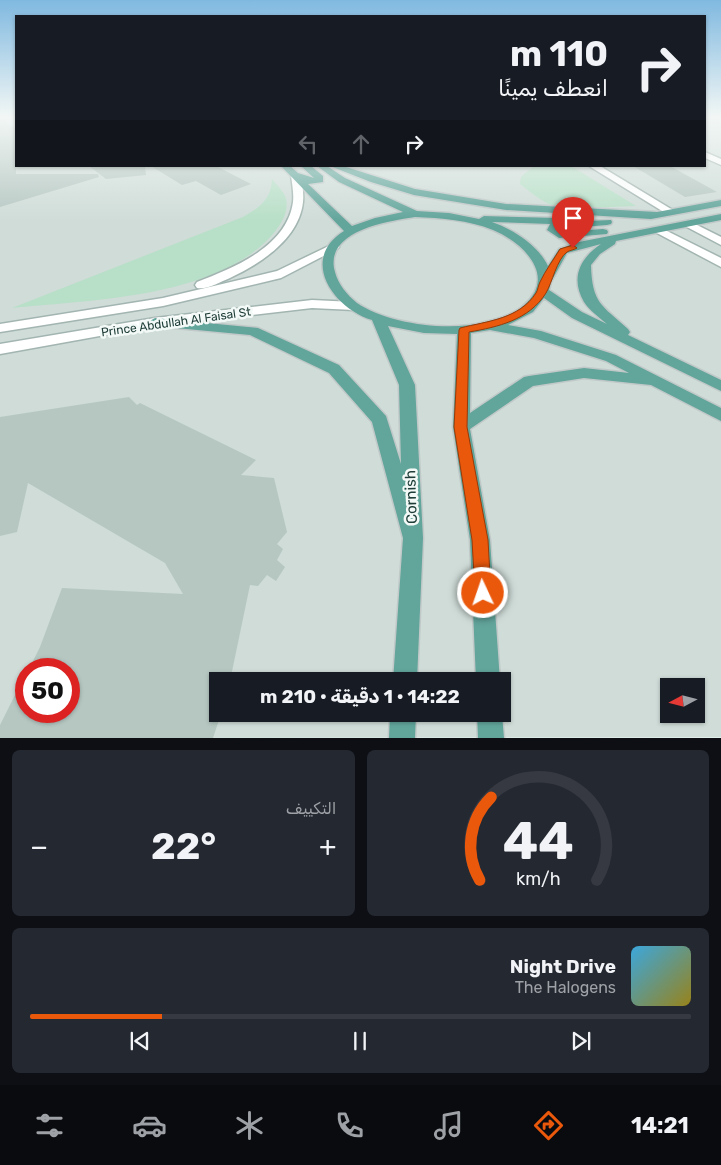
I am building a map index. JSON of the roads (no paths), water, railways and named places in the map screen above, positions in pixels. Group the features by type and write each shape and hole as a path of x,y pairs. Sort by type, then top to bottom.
{"main road":[{"path":"286,167 351,231"},
{"path":"296,175 309,181 320,180 306,167"},
{"path":"322,167 342,180 415,214"},
{"path":"337,167 380,182 453,200 549,211 660,215"},
{"path":"673,227 647,226 559,235 552,230 554,226 585,225 660,215 721,203"},
{"path":"606,222 465,218 415,214 391,217 351,231 333,247 327,266 333,286 354,306 378,318 405,326 434,330 464,330 490,326 514,317 532,305 563,251 583,244 721,217"},
{"path":"465,218 490,225 513,236 531,249 542,264 544,286 577,315 721,386"},
{"path":"617,238 596,252 585,265 585,284 590,301 612,323 648,351"},
{"name":"Cornish","path":"378,318 407,385 413,538 406,672"},
{"path":"155,322 253,331 334,369 380,420 413,538"},
{"path":"490,326 536,334 611,358 721,415"},
{"path":"464,330 461,427 480,540 487,672"},
{"path":"461,427 529,381 584,373 657,382"},
{"path":"402,738 403,722"},
{"path":"490,722 491,738"}],"street":[{"path":"706,155 721,162"},
{"path":"595,167 671,212"},
{"path":"153,303 223,276 270,248 285,234 298,205 296,175"},
{"path":"689,224 721,242"},
{"path":"659,230 721,262"},
{"name":"Prince Abdullah Al Faisal St","path":"0,328 153,303 281,274 333,247"},
{"name":"Prince Abdullah Al Faisal St","path":"0,349 155,322 312,304 354,306"}]}
